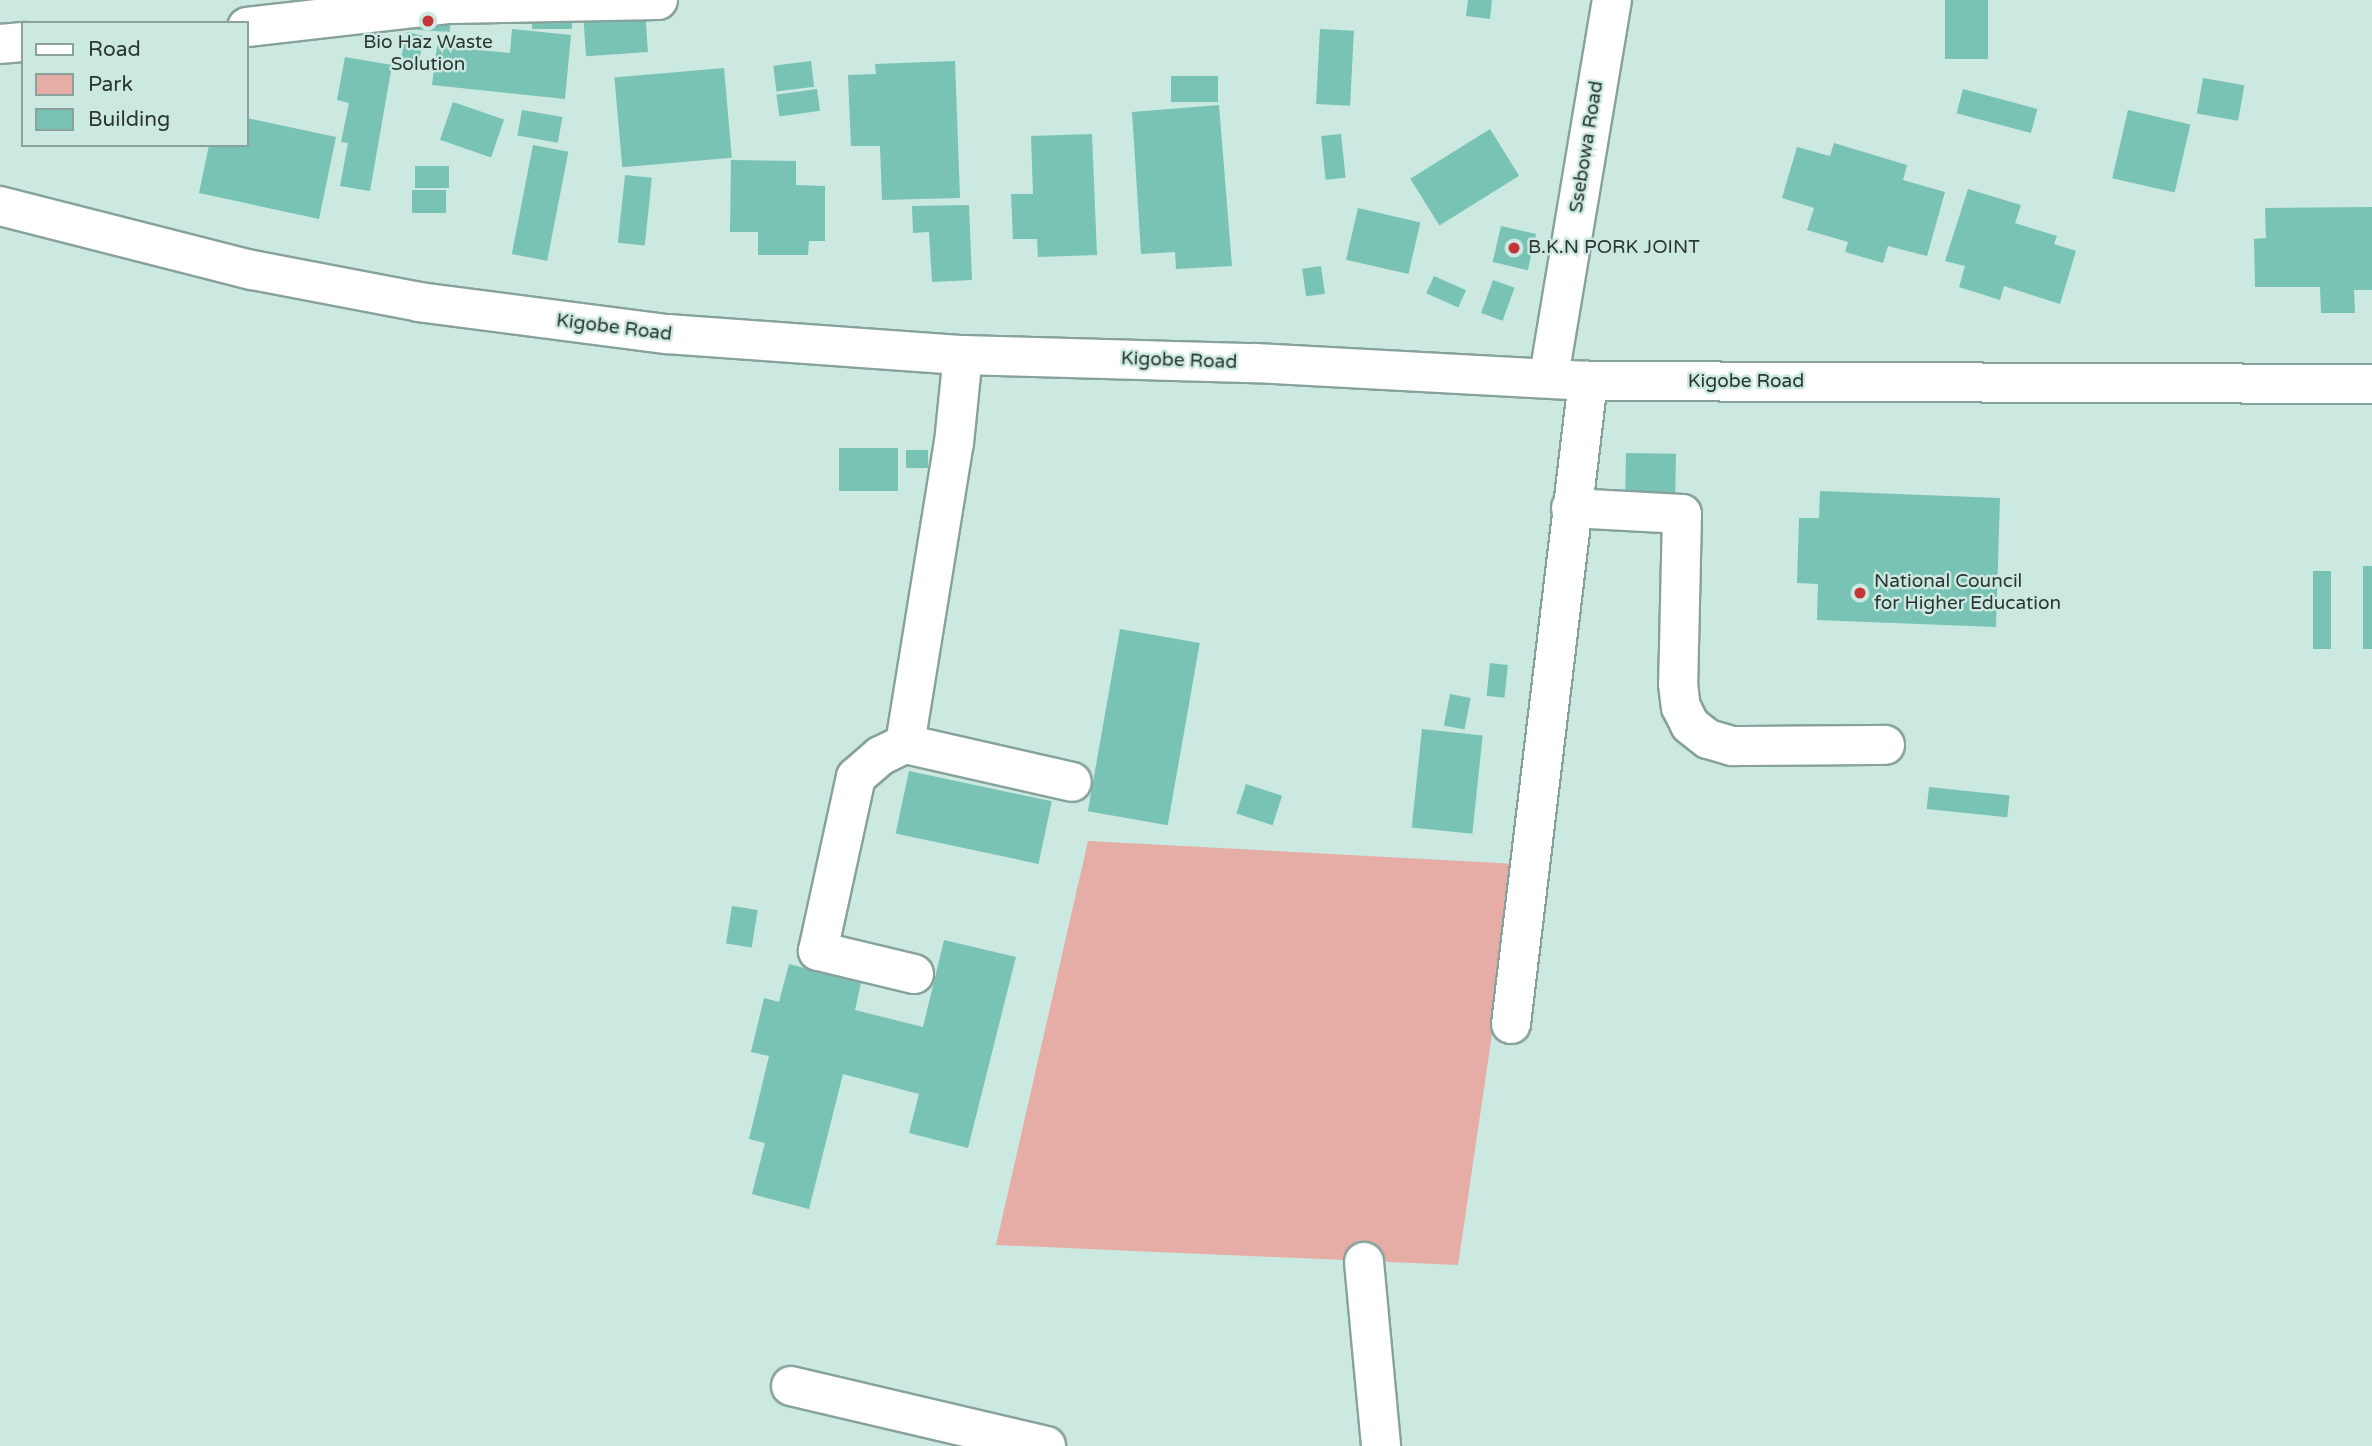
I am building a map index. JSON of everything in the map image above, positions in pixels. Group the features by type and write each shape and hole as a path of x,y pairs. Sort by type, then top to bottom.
{"street":[{"path":"248,27 450,4 658,0"},
{"name":"Ssebowa Road","path":"1549,376 1612,0"},
{"path":"0,44 21,42"},
{"name":"Kigobe Road","path":"0,206 252,270 419,302 667,334 963,355 1549,376 1588,381 2372,384"},
{"path":"905,744 954,443 963,355"},
{"path":"1511,1024 1559,642 1570,508 1588,381"},
{"path":"1570,508 1682,514 1678,684 1681,707 1690,725 1707,739 1732,746 1885,745"},
{"path":"914,974 818,951 856,777 880,756 905,744 1072,782"},
{"path":"1364,1262 1381,1446"},
{"path":"791,1386 1046,1446"}],"green space":[{"path":"1088,841 1517,864 1458,1265 996,1245"}],"building":[{"path":"1468,0 1492,0 1490,19 1466,16"},
{"path":"1945,0 1988,0 1988,59 1945,59"},
{"path":"645,10 648,52 586,56 583,14"},
{"path":"406,11 451,14 450,32 405,29"},
{"path":"532,13 572,13 572,29 532,29"},
{"path":"512,29 571,35 565,99 432,85 437,46 510,53"},
{"path":"1320,29 1354,31 1350,106 1316,104"},
{"path":"407,32 425,36 418,65 400,61"},
{"path":"345,57 392,65 370,191 340,186 348,143 341,142 349,103 337,100"},
{"path":"811,61 814,87 776,91 773,66"},
{"path":"955,61 960,198 882,200 880,146 851,146 848,75 876,74 875,64"},
{"path":"724,68 732,158 622,167 614,78"},
{"path":"1171,76 1218,76 1218,102 1171,102"},
{"path":"2203,78 2244,85 2238,121 2197,113"},
{"path":"817,89 820,111 779,116 776,95"},
{"path":"1963,89 2037,109 2031,133 1957,113"},
{"path":"453,102 504,120 491,157 440,140"},
{"path":"1219,105 1232,266 1176,269 1175,252 1141,254 1132,112"},
{"path":"522,110 562,117 558,143 517,136"},
{"path":"2128,110 2190,124 2175,193 2112,178"},
{"path":"248,118 336,137 319,219 199,193 209,147 248,147"},
{"path":"1490,129 1519,176 1439,225 1410,179"},
{"path":"1092,134 1097,255 1038,257 1037,239 1013,239 1011,194 1033,194 1031,136"},
{"path":"1341,134 1346,178 1326,180 1321,136"},
{"path":"1834,143 1907,165 1903,180 1945,192 1927,256 1888,246 1883,263 1845,252 1848,242 1807,230 1814,208 1782,198 1797,147 1830,156"},
{"path":"533,145 568,152 547,261 512,254"},
{"path":"731,160 796,161 796,185 825,186 825,241 809,241 808,255 758,255 758,232 730,232"},
{"path":"415,166 449,166 449,188 415,188"},
{"path":"625,175 652,178 645,245 618,243"},
{"path":"1968,189 2021,205 2015,223 2057,236 2054,244 2076,251 2060,304 2004,286 2000,300 1959,287 1965,266 1945,261"},
{"path":"412,190 446,190 446,213 412,213"},
{"path":"969,205 972,280 932,282 929,232 913,233 912,206"},
{"path":"2372,207 2372,290 2354,290 2355,313 2321,313 2320,287 2255,287 2254,239 2266,238 2265,208"},
{"path":"1358,208 1420,222 1408,274 1346,260"},
{"name":"B.K.N PORK JOINT","path":"1501,226 1536,234 1528,270 1493,262"},
{"path":"1321,266 1325,294 1306,296 1302,269"},
{"path":"1434,276 1466,290 1458,308 1426,293"},
{"path":"1493,280 1515,288 1503,321 1481,313"},
{"path":"839,448 898,448 898,491 839,491"},
{"path":"906,450 928,450 928,468 906,468"},
{"path":"1626,453 1676,454 1675,503 1625,502"},
{"path":"1820,491 2000,498 1996,627 1817,620 1818,584 1797,583 1799,518 1819,518"},
{"path":"2363,566 2372,566 2372,649 2363,649"},
{"path":"2313,571 2331,571 2331,649 2313,649"},
{"path":"1120,629 1200,643 1168,825 1088,811"},
{"path":"1490,663 1508,665 1504,698 1487,696"},
{"path":"1450,694 1471,698 1465,729 1444,725"},
{"path":"1422,729 1483,735 1472,834 1412,827"},
{"path":"909,771 1052,801 1039,864 896,834"},
{"path":"1246,784 1282,796 1273,825 1236,813"},
{"path":"1929,787 2010,795 2007,817 1927,809"},
{"path":"732,906 758,910 752,948 726,944"},
{"path":"944,940 1016,957 968,1148 909,1133 919,1094 843,1074 809,1209 752,1194 765,1143 749,1139 769,1056 751,1052 764,998 779,1002 789,964 861,983 855,1010 923,1027"}],"place":[{"name":"Bio Haz Waste Solution","path":"428,21"},
{"name":"B.K.N PORK JOINT","path":"1514,248"},
{"name":"National Council for Higher Education","path":"1860,593"}]}
